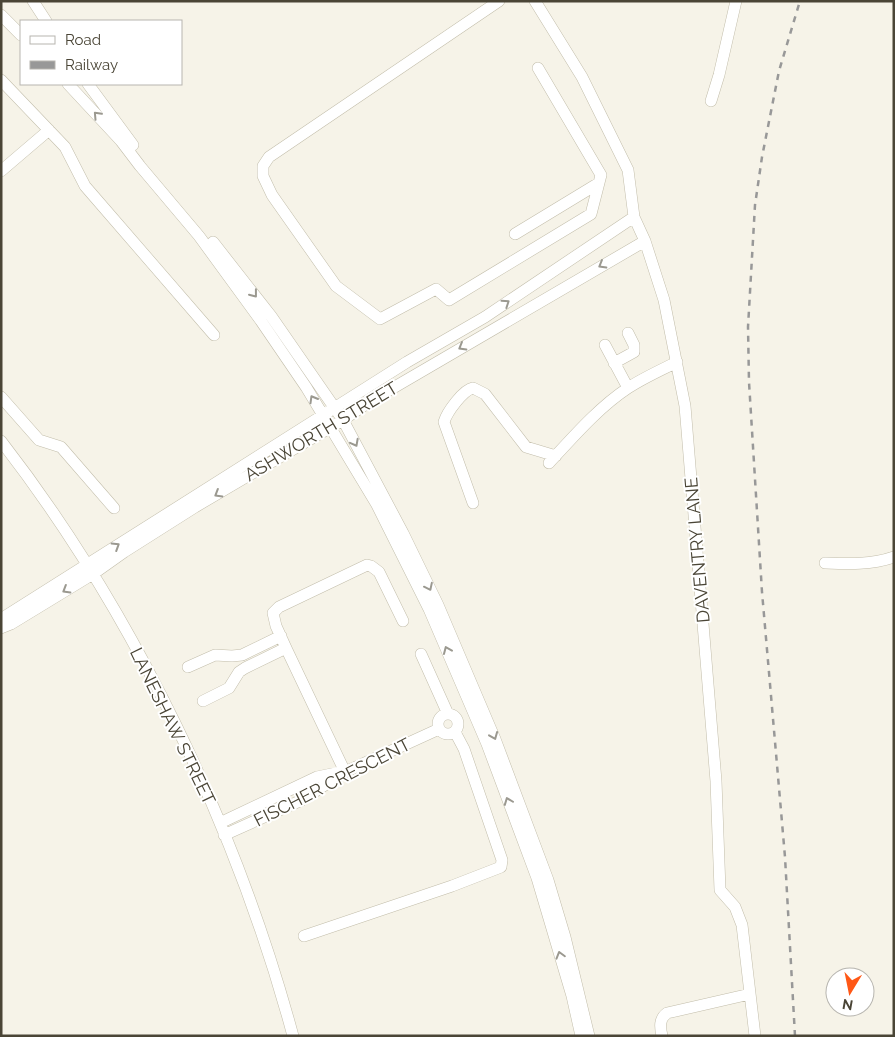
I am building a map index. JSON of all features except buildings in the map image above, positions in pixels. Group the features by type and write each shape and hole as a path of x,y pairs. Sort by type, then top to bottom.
{"street":[{"path":"33,1 45,20"},
{"path":"498,1 269,157 263,166 263,176 266,183 336,286 380,319 436,290 449,300 591,214 600,175 538,68"},
{"name":"DAVENTRY LANE","path":"535,1 582,77 628,170 634,217 645,241 664,300 684,406 715,771 720,890 735,907 739,915 750,994"},
{"path":"711,102 736,1"},
{"path":"1,15 20,34"},
{"path":"1,80 64,147 85,186 214,335"},
{"path":"69,85 206,233 271,316 343,420 403,533 438,605 495,739 548,880 566,937 589,1036"},
{"path":"89,85 143,164 199,236 261,321 306,387 377,504 429,609 486,744 537,878 572,996 581,1036"},
{"path":"1,171 49,130"},
{"path":"515,234 599,182"},
{"name":"ASHWORTH STREET","path":"1,628 11,624 90,569 406,362 485,317 634,217"},
{"name":"ASHWORTH STREET","path":"1,619 124,552 414,375 645,241"},
{"path":"614,363 634,352 634,345 628,333"},
{"path":"604,345 628,388"},
{"path":"473,503 444,422 449,411 468,389 473,388 485,394 526,447 553,460 603,408 628,388 677,362"},
{"path":"1,397 39,440 61,447 114,508"},
{"name":"LANESHAW STREET","path":"1,441 22,468 90,569 152,677 220,823 244,884 277,977 293,1036"},
{"path":"825,563 855,564 876,562 894,557"},
{"path":"220,823 317,777 345,772 280,636 273,616 274,610 366,565 379,572 403,621"},
{"path":"188,667 215,655 242,655 280,636"},
{"path":"203,701 229,688 239,672 245,668 286,648"},
{"path":"420,654 448,714"},
{"path":"304,936 452,886 501,867 502,860 464,749 456,732 459,724 458,721 456,717 448,714 441,717 438,725 439,729 445,734 456,732"},
{"name":"FISCHER CRESCENT","path":"224,835 302,800 345,772 439,729"},
{"path":"662,1036 660,1021 667,1013 750,994 755,1036"}],"railway":[{"path":"795,1036 785,857 762,592 749,382 748,327 755,205 762,157 779,71 800,1"}]}
